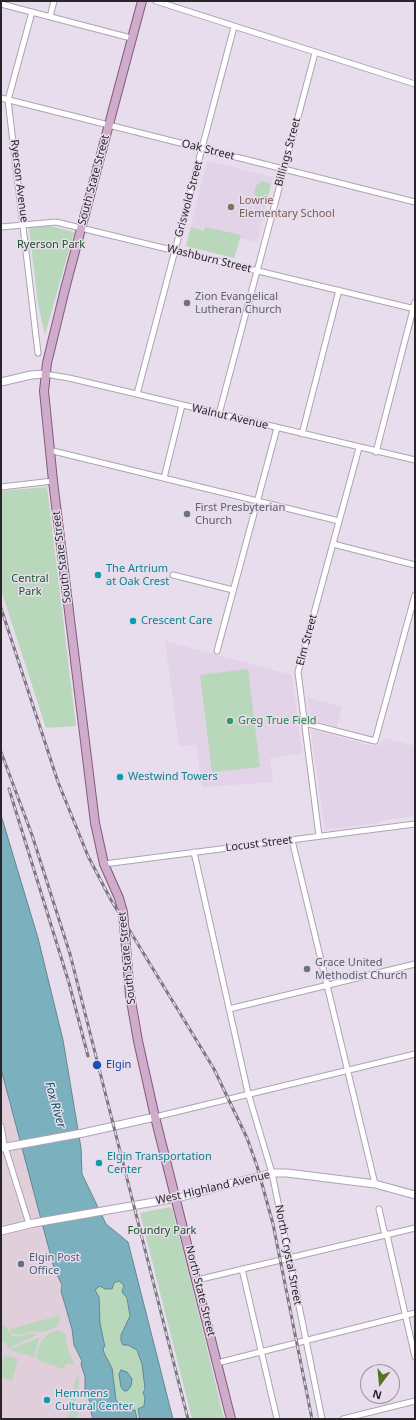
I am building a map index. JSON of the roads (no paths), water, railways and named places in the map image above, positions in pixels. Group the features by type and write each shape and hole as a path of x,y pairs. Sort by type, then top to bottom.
{"main road":[{"name":"South State Street","path":"142,1 81,229 45,374 44,390 53,481 93,808 104,864 120,898 123,912 133,1019 155,1117"},
{"path":"1,382 31,375 45,374"},
{"path":"4,1148 83,1134 155,1117"},
{"name":"North State Street","path":"155,1117 232,1419"},
{"name":"West Highland Avenue","path":"1,1231 32,1223 176,1198 272,1173 287,1173 375,1184 415,1196"}],"street":[{"path":"50,17 54,1"},
{"path":"156,1 415,84"},
{"path":"1,4 131,38"},
{"name":"Ryerson Avenue","path":"32,12 8,100 24,224 38,353"},
{"name":"Griswold Street","path":"137,394 234,26"},
{"name":"Billings Street","path":"220,414 283,168 315,53"},
{"name":"Oak Street","path":"1,98 415,202"},
{"name":"Washburn Street","path":"1,227 56,222 414,309"},
{"path":"302,434 339,290"},
{"path":"376,452 415,302"},
{"name":"Walnut Avenue","path":"45,374 137,394 359,448 415,460"},
{"path":"164,478 182,405"},
{"path":"217,651 277,428"},
{"name":"Elm Street","path":"319,836 298,672 359,448"},
{"path":"50,450 339,521"},
{"path":"1,487 53,481"},
{"path":"333,544 415,565"},
{"path":"173,575 233,590"},
{"path":"305,723 375,741 415,595"},
{"name":"Locust Street","path":"104,864 415,824"},
{"path":"292,840 375,1184"},
{"name":"North Crystal Street","path":"194,852 248,1093 272,1173 322,1419"},
{"path":"229,1009 415,964"},
{"path":"155,1117 248,1093 415,1054"},
{"path":"1,1126 4,1148 32,1223"},
{"path":"379,1210 384,1231 387,1235 415,1357"},
{"path":"197,1280 415,1228"},
{"path":"242,1269 263,1352 277,1419"},
{"path":"217,1363 415,1313"},
{"path":"343,1419 415,1401"}],"water":[{"name":"Fox River","path":"1,815 38,938 63,1040 81,1148 82,1174 106,1224 128,1242 173,1419 140,1419 138,1409 144,1406 145,1397 143,1393 145,1389 142,1364 137,1350 128,1345 123,1345 121,1341 121,1335 130,1316 127,1298 122,1292 124,1285 119,1281 114,1283 112,1289 105,1289 100,1286 95,1290 99,1297 100,1323 105,1347 103,1347 104,1353 112,1368 116,1400 126,1411 135,1410 137,1419 93,1419 91,1412 90,1402 85,1389 85,1377 81,1364 82,1361 74,1345 72,1329 61,1291 62,1285 54,1268 1,1069"},
{"path":"121,1370 127,1372 132,1379 131,1386 127,1391 124,1391 121,1387 119,1374"}],"railway":[{"path":"1,608 58,782 88,856 111,900 214,1069 247,1138 257,1166 273,1224 312,1419"},
{"path":"1,752 32,835 70,954 188,1419"},
{"path":"9,789 69,983 88,1056"}],"place":[{"name":"Lowrie Elementary School","path":"231,207"},
{"name":"Zion Evangelical Lutheran Church","path":"187,303"},
{"name":"First Presbyterian Church","path":"187,514"},
{"name":"The Artrium at Oak Crest","path":"98,575"},
{"name":"Crescent Care","path":"133,621"},
{"name":"Greg True Field","path":"230,721"},
{"name":"Westwind Towers","path":"120,777"},
{"name":"Grace United Methodist Church","path":"307,969"},
{"name":"Elgin","path":"97,1065"},
{"name":"Elgin Transportation Center","path":"99,1163"},
{"name":"Elgin Post Office","path":"21,1264"},
{"name":"Hemmens Cultural Center","path":"47,1400"}],"park label":[{"name":"Ryerson Park","path":"51,245"},
{"name":"Central Park","path":"30,585"},
{"name":"Foundry Park","path":"162,1231"}]}
